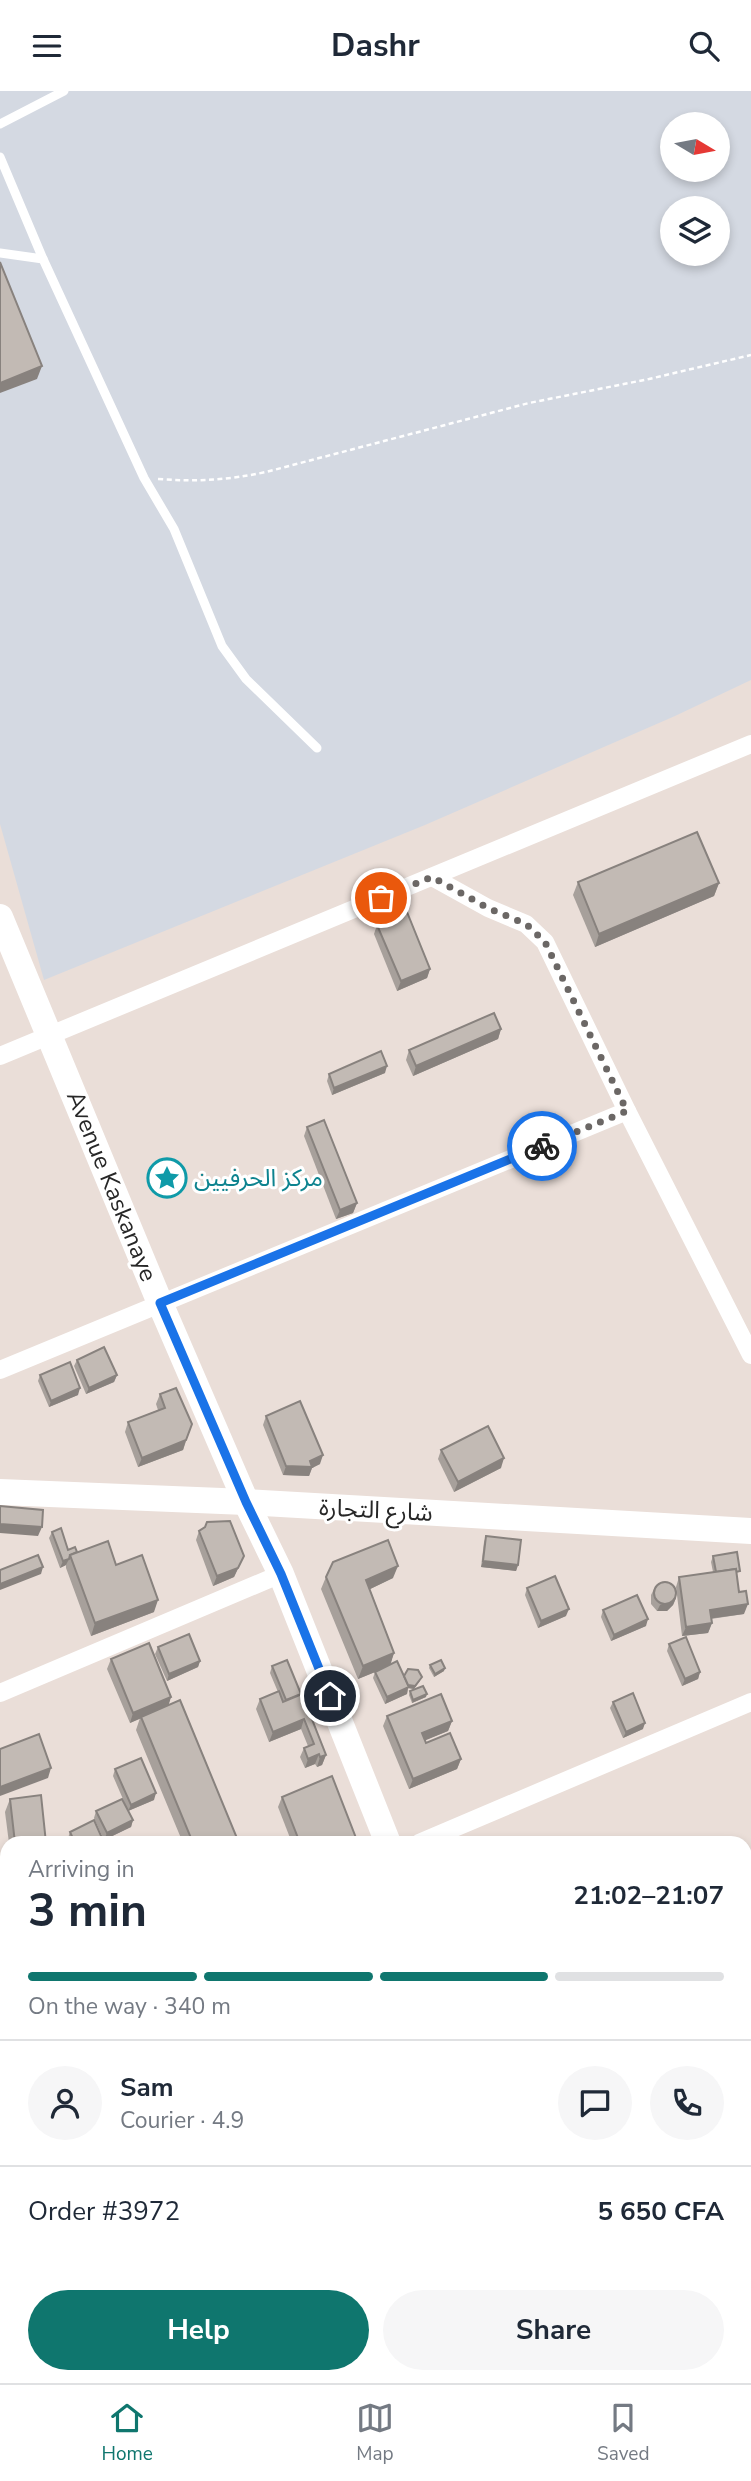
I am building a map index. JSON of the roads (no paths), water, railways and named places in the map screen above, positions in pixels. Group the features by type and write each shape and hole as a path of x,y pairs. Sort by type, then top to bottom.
{"street":[{"path":"0,1056 751,744"},
{"path":"432,877 488,908 526,924 545,942 751,1355"},
{"name":"Avenue Kaskanaye","path":"0,917 160,1303 246,1502 281,1574 385,1836"},
{"path":"0,1370 627,1111"},
{"name":"شارع التجارة","path":"0,1492 246,1502 751,1531"},
{"path":"0,1693 281,1574"},
{"path":"435,1836 751,1702"}],"lane":[{"path":"0,124 64,91"},
{"path":"0,157 43,259 144,478 174,529 222,646 246,679 317,748"},
{"path":"0,253 43,259"}],"place":[{"name":"مركز الحرفيين","path":"167,1178"}]}
